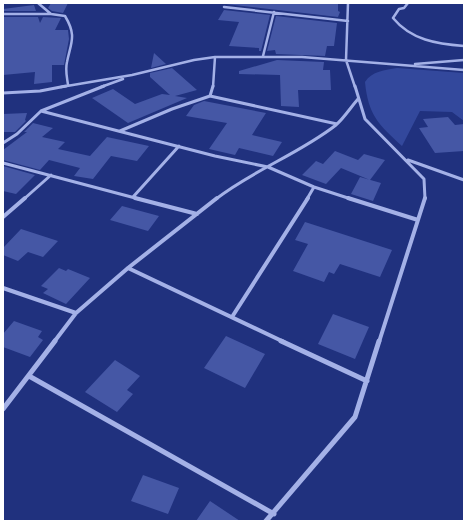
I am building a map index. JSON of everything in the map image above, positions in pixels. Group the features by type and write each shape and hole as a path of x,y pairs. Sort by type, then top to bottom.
{"street":[{"path":"38,3 52,14"},
{"path":"266,521 274,514 355,417 425,198 424,179 365,119 346,60 348,3"},
{"path":"408,3 404,8 399,9 393,18 397,24 406,31 433,42 464,46"},
{"path":"224,7 348,21"},
{"path":"263,56 274,12"},
{"path":"3,14 52,14 65,16 72,26 74,43 66,69 68,85"},
{"path":"3,93 40,91 132,75 194,60 215,57 263,56 346,60 464,70"},
{"path":"210,96 214,85 215,57"},
{"path":"401,65 464,60"},
{"path":"3,142 12,137 41,111 132,75"},
{"path":"120,132 172,109 210,96 337,124"},
{"path":"3,408 76,313 128,268 235,184 292,154 337,124 358,99"},
{"path":"41,111 120,132 268,167 314,187 418,220"},
{"path":"3,137 12,137"},
{"path":"133,197 179,146"},
{"path":"406,159 464,180"},
{"path":"3,163 51,174 197,214"},
{"path":"3,217 51,174"},
{"path":"232,318 314,187"},
{"path":"128,268 367,381"},
{"path":"3,288 76,313"},
{"path":"29,376 274,514"}],"shaded area":[{"path":"397,68 464,73 464,121 452,112 420,111 402,146 387,132 376,118 369,103 365,82 375,73"}],"building":[{"path":"51,3 68,3 63,13 52,11 48,8"},
{"path":"338,3 338,11 340,12 338,17 226,4"},
{"path":"34,5 36,11 3,11 3,9"},
{"path":"224,10 270,15 261,51 259,51 259,48 229,46 239,22 218,20"},
{"path":"276,16 337,23 334,46 327,46 325,56 276,54 275,50 267,51"},
{"path":"3,17 38,17 40,23 43,17 61,18 55,30 68,30 69,39 64,65 52,65 52,82 34,84 35,72 3,75"},
{"path":"154,53 166,64 151,68"},
{"path":"277,60 324,62 323,70 330,70 331,90 298,90 299,107 281,106 280,75 239,74 239,71"},
{"path":"172,68 197,90 175,96 187,98 128,123 92,98 113,89 135,104 162,94 170,95 150,77 150,73"},
{"path":"204,101 266,113 252,135 282,142 273,156 239,148 235,155 209,149 227,123 186,116 194,105"},
{"path":"27,113 26,121 15,132 3,132 3,114"},
{"path":"448,117 455,125 464,124 464,151 435,153 419,128 428,127 423,119"},
{"path":"33,123 53,128 42,137 65,142 58,149 90,156 107,137 149,146 137,161 111,156 93,179 74,176 80,168 49,160 40,170 3,160 3,150 27,132 24,132"},
{"path":"335,151 358,160 364,154 385,160 370,180 341,168 326,184 302,175 316,161 323,164"},
{"path":"3,166 35,175 16,194 3,191"},
{"path":"360,177 381,183 373,201 351,194"},
{"path":"122,206 159,216 148,231 110,220"},
{"path":"305,222 392,250 380,277 340,264 334,274 329,272 324,282 293,271 308,244 295,240"},
{"path":"21,229 58,241 43,257 28,252 18,261 3,255 3,248"},
{"path":"59,268 66,271 68,269 90,278 66,304 43,293 48,289 41,286"},
{"path":"333,314 369,327 355,359 318,344"},
{"path":"14,321 42,331 38,337 43,340 30,357 3,347 3,334"},
{"path":"226,336 265,354 245,388 204,368"},
{"path":"115,360 140,376 127,390 133,394 117,412 85,392"},
{"path":"143,475 179,488 168,514 131,501"},
{"path":"210,501 240,521 196,521"}]}
